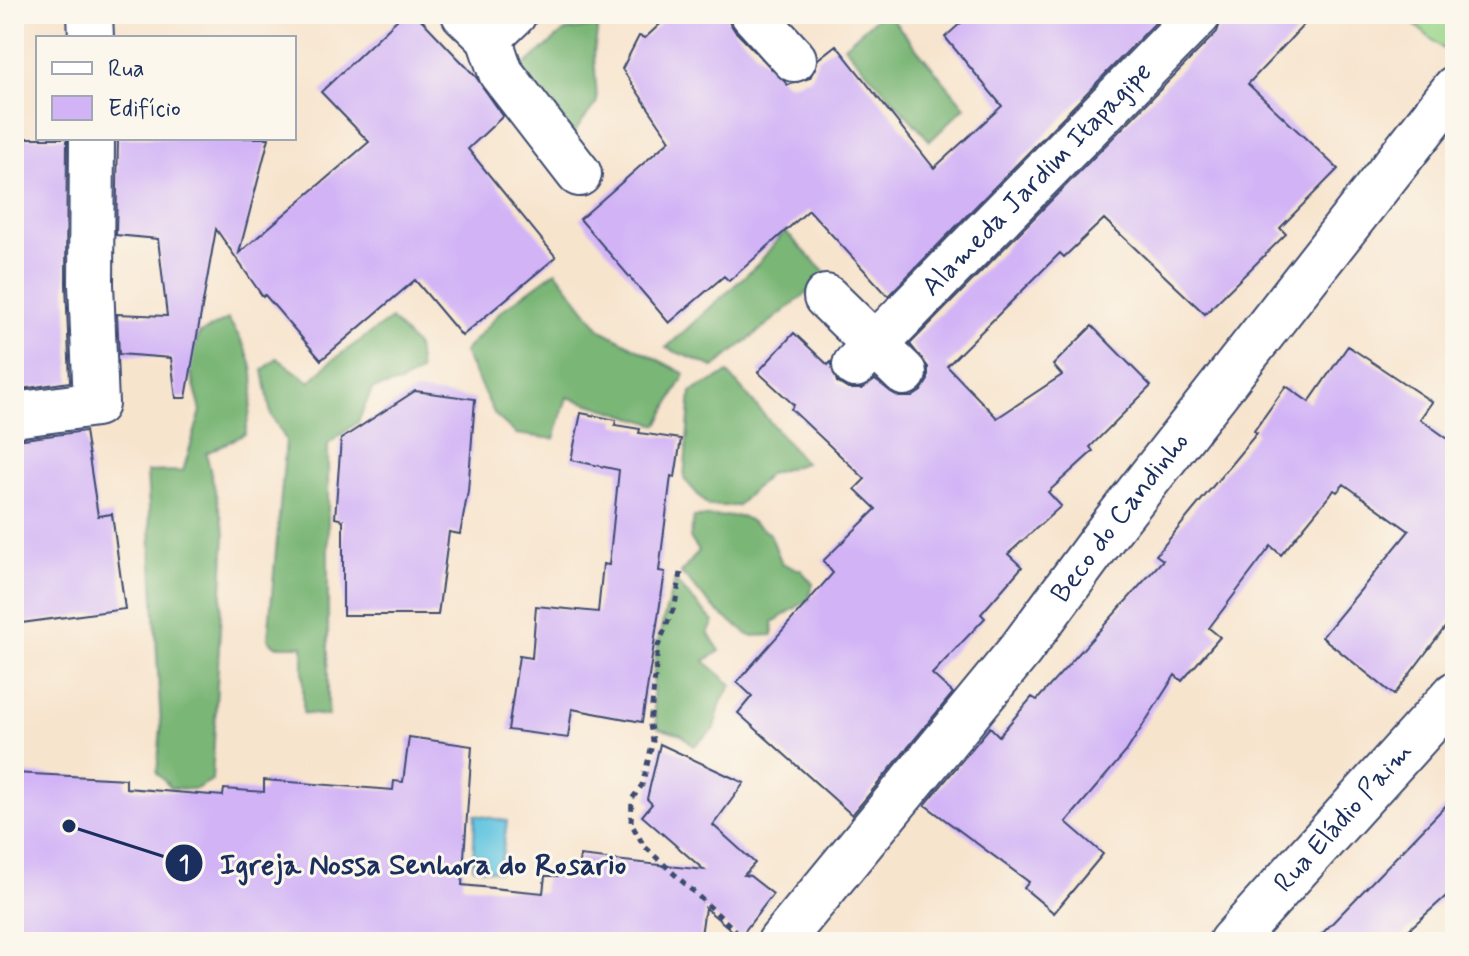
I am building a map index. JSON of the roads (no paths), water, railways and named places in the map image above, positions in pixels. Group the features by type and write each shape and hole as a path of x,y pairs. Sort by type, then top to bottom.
{"street":[{"path":"90,14 91,36"},
{"path":"753,14 794,59"},
{"name":"Alameda Jardim Itapagipe","path":"826,297 878,361 1199,14"},
{"path":"489,22 501,73 579,174"},
{"name":"Beco do Candinho","path":"760,938 1021,649 1108,531 1455,88"},
{"path":"14,415 96,404 91,284 92,140"},
{"name":"Rua Eládio Paim","path":"1231,942 1455,694"}],"water":[{"path":"475,815 507,821 500,872 473,867"}],"place":[{"name":"Igreja Nossa Senhora do Rosario","path":"69,826"}]}
